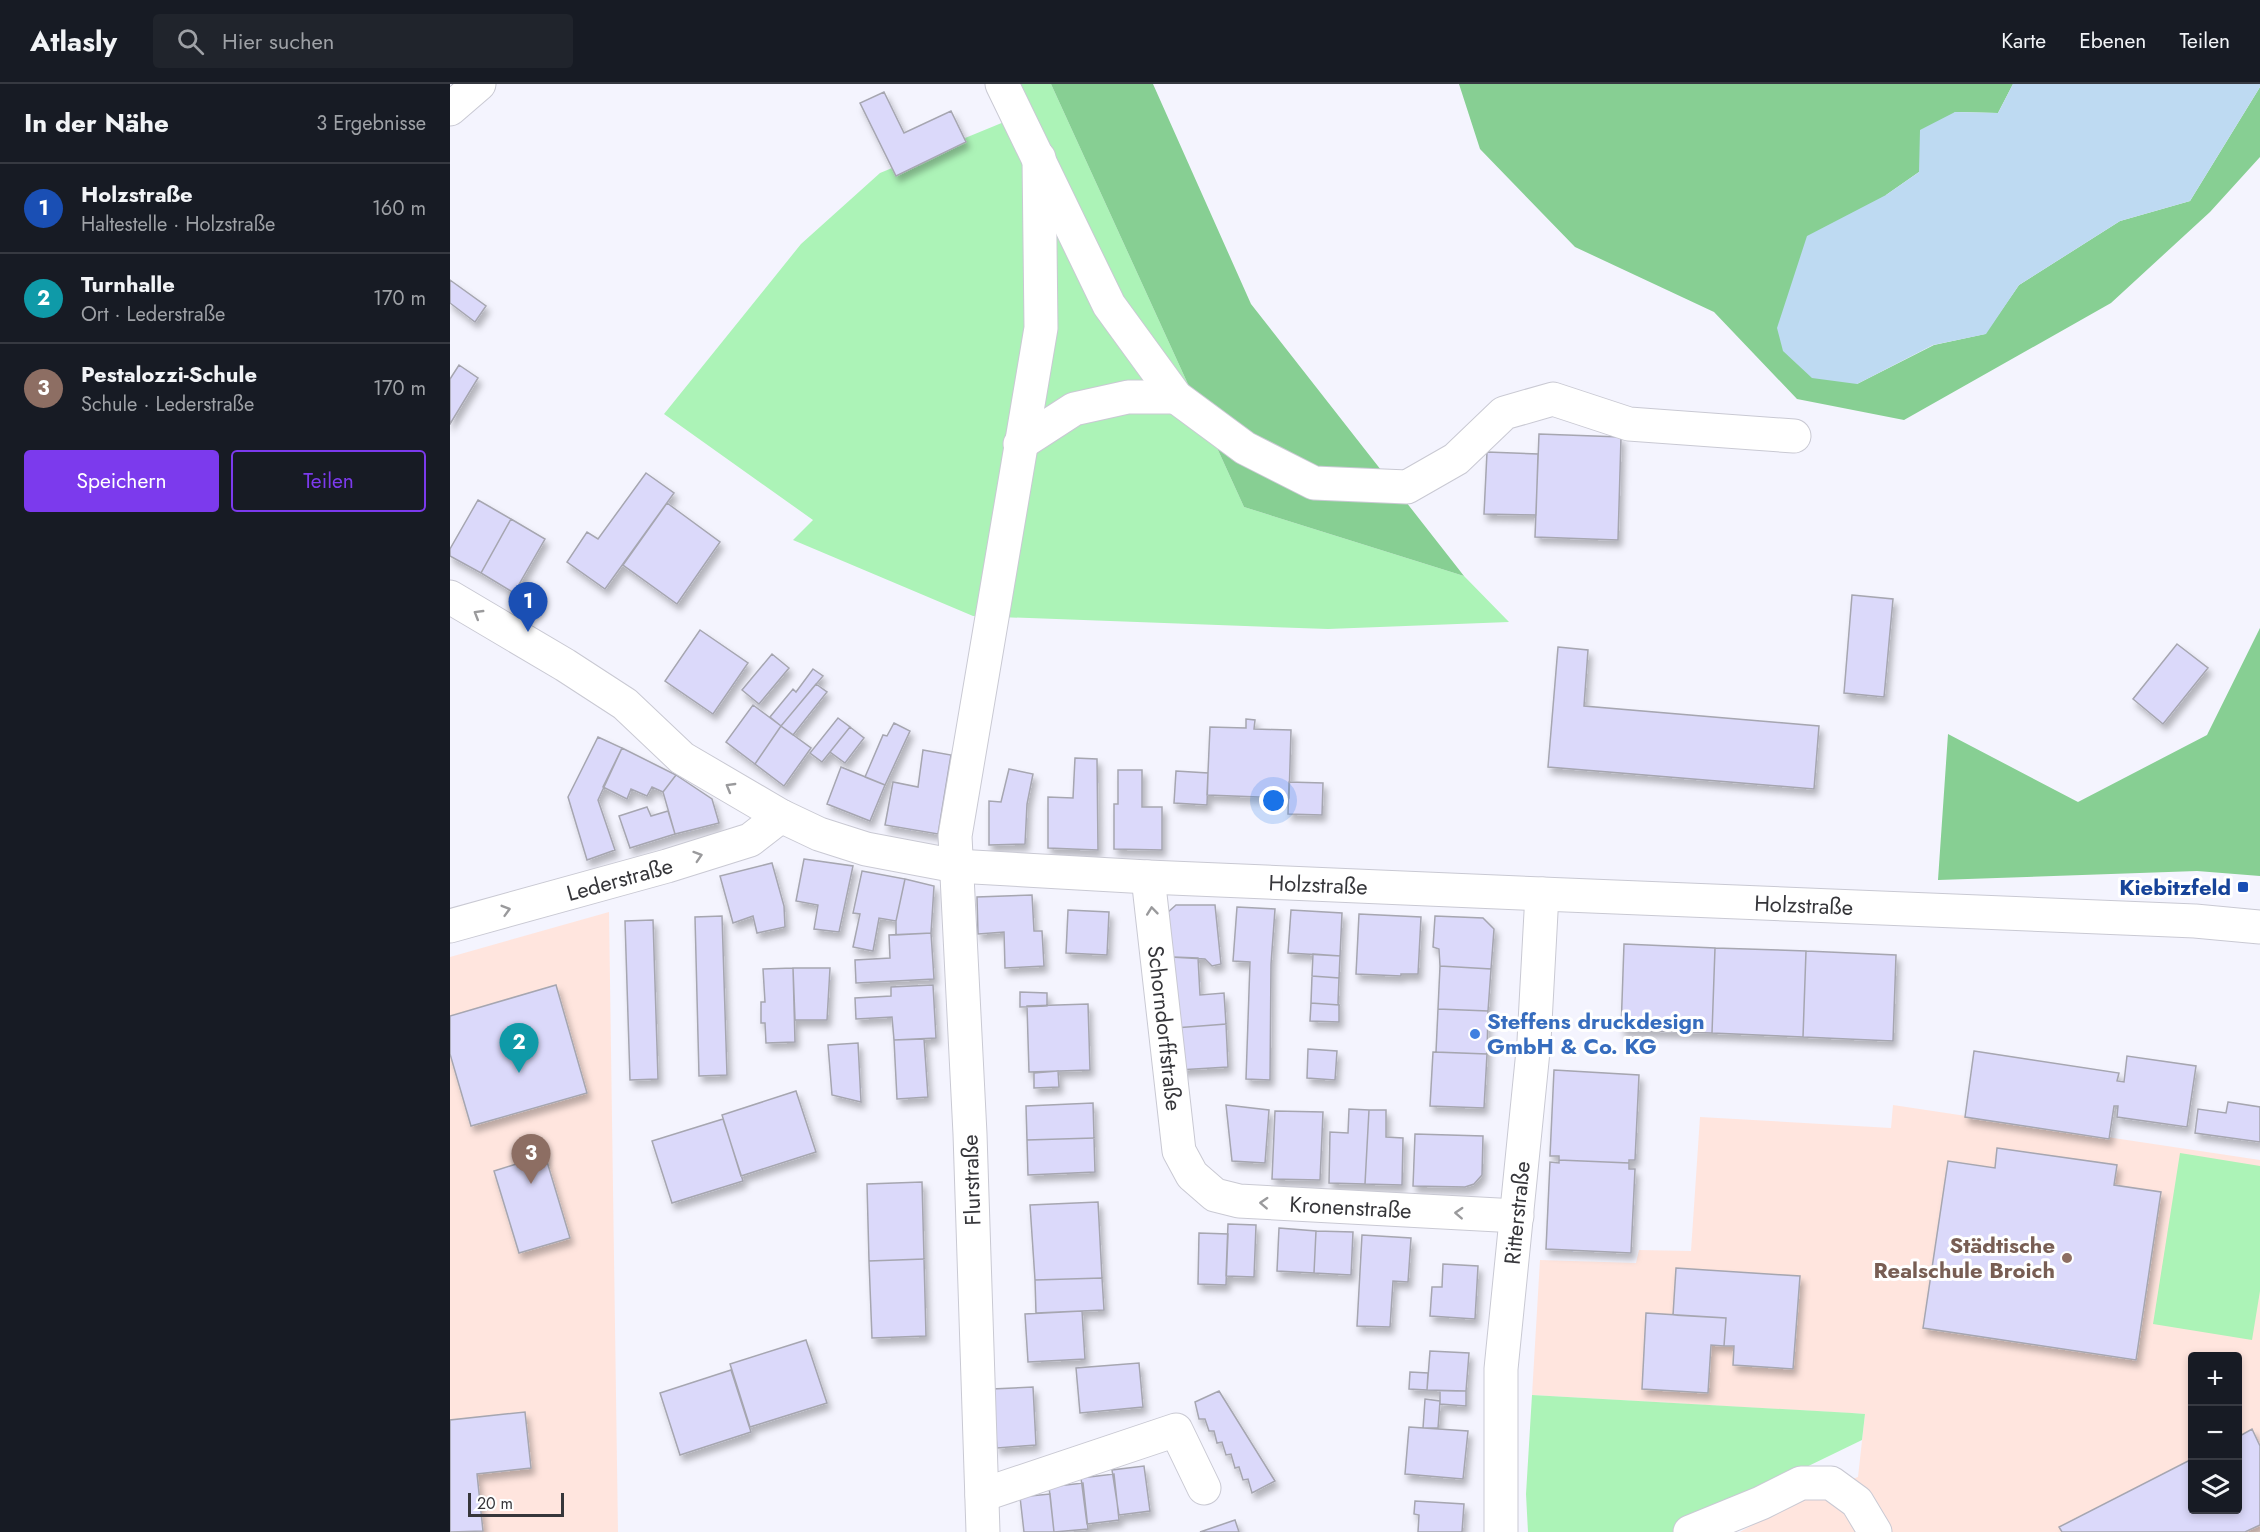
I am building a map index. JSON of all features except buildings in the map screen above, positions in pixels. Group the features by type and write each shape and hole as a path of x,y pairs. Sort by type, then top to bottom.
{"street":[{"path":"450,109 479,84"},
{"path":"1002,84 1109,305 1176,397 1245,448 1314,483 1407,487 1456,459 1504,413 1553,399 1629,424 1794,436"},
{"name":"Flurstraße","path":"983,1532 970,1134 955,836 1041,328 1039,158"},
{"path":"1020,444 1074,408 1128,397 1176,397"},
{"name":"Holzstraße","path":"450,597 565,665 625,704 682,758 781,816 819,834 866,849 956,866 1148,877 2194,921 2260,927"},
{"name":"Lederstraße","path":"450,926 667,866 750,840 781,816"},
{"name":"Schorndorffstraße","path":"1148,877 1179,1151 1192,1174"},
{"name":"Ritterstraße","path":"1501,1532 1501,1369 1534,1041 1542,894"},
{"name":"Kronenstraße","path":"1192,1174 1215,1195 1239,1201 1517,1216"},
{"path":"982,1495 1176,1430 1204,1488"},
{"path":"1690,1532 1761,1503 1801,1483 1831,1483 1857,1502 1875,1532"}],"shaded area":[{"path":"609,912 618,1532 477,1532 483,1531 477,1474 531,1468 524,1412 450,1420 450,957"},
{"name":"Städtische Realschule Broich","path":"1893,1105 2260,1160 2260,1532 1740,1532 1805,1496 1858,1477 1865,1414 1532,1395 1540,1260 1636,1263 1639,1250 1691,1251 1700,1117 1891,1128"}],"green space":[{"path":"1021,84 1051,84 1244,507 1464,576 1509,622 1328,629 973,616 793,540 813,520 664,414 801,244 880,173 1033,110"},
{"path":"1051,84 1153,84 1251,304 1464,576 1244,507"},
{"path":"1459,84 2013,84 1998,113 1955,112 1919,172 1886,195 1857,384 1934,345 1985,334 2019,285 2120,221 2190,201 2260,87 2260,157 2210,212 2111,303 1904,420 1797,399 1714,312 1575,247 1480,149"},
{"path":"2260,628 2260,876 2197,871 1938,880 1948,734 2078,802 2207,735"},
{"path":"2180,1153 2260,1166 2260,1291 2252,1340 2153,1324"},
{"path":"1532,1395 1865,1414 1862,1440 1755,1492 1728,1532 1528,1532 1526,1494"}],"water":[{"path":"2013,84 2260,84 2260,87 2190,201 2120,221 2019,285 1986,334 1933,345 1857,384 1812,378 1783,351 1777,328 1807,236 1886,195 1919,172 1920,130 1955,112 1998,113"}],"place":[{"name":"Holzstraße","path":"528,632"},
{"name":"Kiebitzfeld","path":"2243,887"},
{"name":"Steffens druckdesign GmbH & Co. KG","path":"1475,1034"},
{"name":"Turnhalle","path":"519,1073"},
{"name":"Pestalozzi-Schule","path":"531,1184"},
{"name":"Städtische Realschule Broich","path":"2067,1258"}]}
